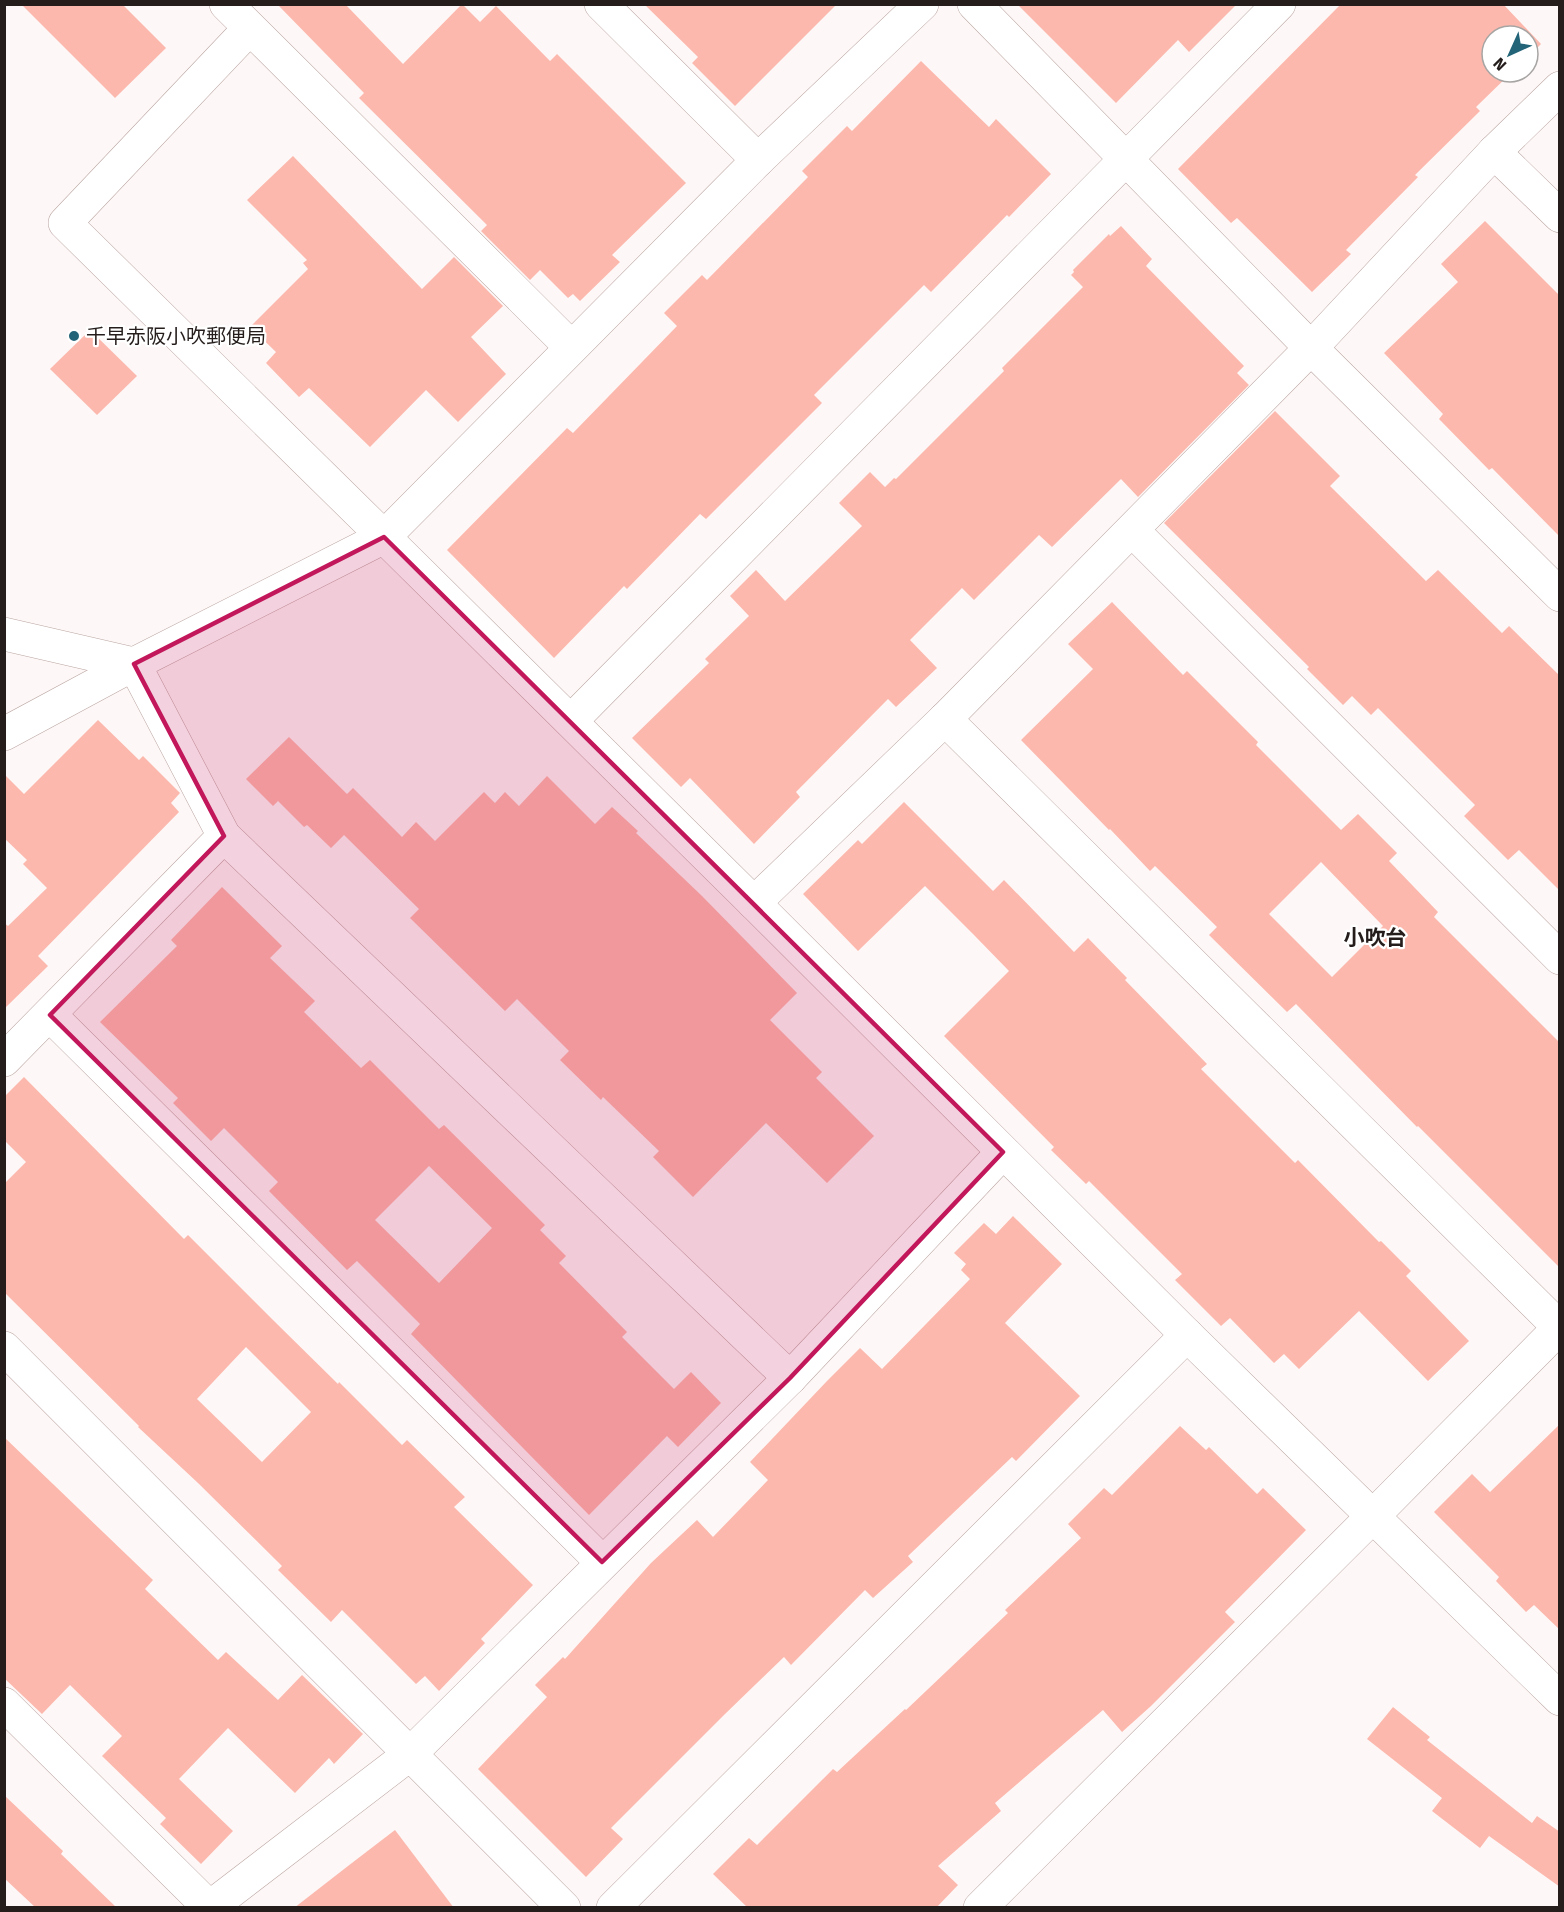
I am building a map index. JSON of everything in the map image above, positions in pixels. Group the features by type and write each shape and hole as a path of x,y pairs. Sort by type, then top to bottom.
{"street":[{"path":"226,4 572,348"},
{"path":"601,4 758,160"},
{"path":"4,734 134,664 384,537 758,160 922,4"},
{"path":"974,4 1311,348 1560,595"},
{"path":"571,721 1279,4"},
{"path":"249,29 66,223 571,721 1186,1335 1560,1699"},
{"path":"754,903 945,719 1132,530 1311,348 1494,152 1560,88"},
{"path":"1494,152 1560,216"},
{"path":"1132,530 1560,958"},
{"path":"4,634 134,664 224,836 790,1378"},
{"path":"945,719 1559,1327 980,1908"},
{"path":"4,1060 224,836"},
{"path":"50,1015 603,1563"},
{"path":"4,1704 209,1907 410,1754 790,1378 1003,1152"},
{"path":"613,1908 1186,1335"},
{"path":"4,1348 564,1908"}],"highlighted area":[{"path":"384,537 1003,1152 790,1378 602,1562 50,1015 224,836 134,664"}],"building":[{"path":"21,4 122,4 166,48 115,98"},
{"path":"277,4 345,4 403,64 462,4 480,22 496,6 550,61 557,54 686,183 612,255 620,262 580,301 573,294 568,298 540,270 530,280 481,231 487,225 359,98 364,93"},
{"path":"644,4 837,4 735,106 692,63 698,57"},
{"path":"1017,4 1237,4 1189,52 1178,40 1116,103"},
{"path":"1341,4 1503,4 1522,24 1480,24 1480,84 1500,84 1476,107 1480,111 1415,175 1418,177 1346,250 1351,254 1312,292 1237,218 1231,223 1178,169"},
{"path":"921,61 989,127 996,119 1051,174 931,292 924,285 814,395 822,403 706,519 700,514 627,589 624,586 554,658 447,550 567,428 573,433 677,326 664,313 702,275 707,280 808,177 802,171 847,126 852,131"},
{"path":"293,156 422,289 454,257 503,306 471,337 506,374 458,422 426,390 370,447 309,388 299,397 266,363 276,352 250,327 308,269 303,263 307,260 247,200"},
{"path":"1485,221 1560,296 1560,537 1492,468 1489,470 1439,419 1443,414 1384,353 1458,282 1441,264"},
{"path":"1121,226 1152,259 1146,266 1244,366 1237,373 1249,385 1138,497 1121,479 1052,547 1039,535 974,600 962,588 910,640 937,668 896,707 888,699 796,792 800,797 754,844 690,778 681,787 632,738 709,663 705,659 749,616 730,596 756,570 785,601 862,526 839,503 870,472 885,487 894,478 896,479 1004,371 1002,368 1083,287 1071,275 1073,270 1109,234 1110,236"},
{"path":"90,330 137,376 97,415 50,369"},
{"path":"1275,411 1340,476 1330,486 1426,581 1438,570 1502,633 1509,626 1560,676 1560,891 1519,850 1508,860 1464,816 1475,805 1378,708 1371,715 1352,696 1343,705 1307,669 1309,667 1164,523"},
{"path":"1112,602 1183,675 1187,671 1258,742 1256,745 1341,830 1358,814 1397,853 1389,861 1438,912 1434,917 1560,1043 1560,1268 1296,1004 1287,1012 1209,935 1217,927 1155,866 1150,871 1021,740 1093,669 1068,644","holes":["1321,862 1383,926 1332,977 1269,914"]},
{"path":"98,720 139,760 143,756 180,793 171,803 179,812 38,956 48,966 4,1009 4,923 8,926 47,888 23,864 27,860 4,838 4,774 24,794"},
{"path":"289,737 347,794 353,788 402,837 416,822 435,841 484,792 495,803 505,792 519,806 547,776 595,824 612,807 797,993 770,1020 822,1072 816,1078 874,1136 827,1183 766,1123 693,1197 653,1157 659,1151 603,1097 601,1100 560,1060 569,1051 517,999 505,1011 410,918 419,909 344,835 331,848 307,825 304,827 278,801 273,806 246,779"},
{"path":"904,802 993,891 1004,880 1074,952 1088,938 1127,978 1125,980 1207,1064 1201,1069 1295,1163 1298,1160 1411,1271 1406,1276 1469,1341 1428,1381 1359,1311 1299,1369 1284,1354 1274,1363 1230,1318 1221,1326 1175,1280 1182,1274 1089,1181 1086,1184 1051,1150 1054,1147 944,1036 1009,971 925,886 858,951 803,894 858,840 862,844"},
{"path":"222,887 282,946 270,958 315,1001 304,1012 361,1068 370,1060 439,1129 444,1125 545,1225 540,1230 566,1256 559,1263 627,1332 622,1337 674,1389 691,1372 721,1403 678,1447 667,1436 589,1515 411,1334 420,1324 357,1261 347,1270 269,1191 278,1182 224,1128 211,1141 173,1103 178,1098 100,1022 177,946 171,940","holes":["429,1166 492,1228 439,1283 375,1220"]},
{"path":"24,1077 184,1239 188,1235 402,1445 407,1440 465,1497 454,1507 533,1585 481,1639 485,1643 439,1691 425,1676 416,1684 342,1610 331,1622 278,1570 282,1566 138,1427 4,1292 4,1184 26,1162 4,1140 4,1097","holes":["246,1347 311,1412 262,1462 197,1399"]},
{"path":"1013,1216 1062,1264 1005,1323 1080,1396 1016,1461 1012,1457 908,1556 913,1562 873,1598 865,1590 791,1665 784,1657 725,1714 611,1828 623,1839 586,1877 478,1769 547,1697 535,1685 563,1657 565,1659 651,1563 697,1520 713,1537 768,1480 750,1462 827,1381 860,1348 882,1369 970,1279 961,1270 966,1264 954,1253 984,1223 996,1234"},
{"path":"1560,1424 1560,1630 1534,1605 1526,1612 1496,1581 1499,1577 1434,1512 1472,1474 1490,1492"},
{"path":"1180,1426 1206,1450 1209,1447 1257,1494 1263,1488 1306,1530 1225,1612 1235,1622 1122,1732 1103,1710 995,1803 1001,1811 938,1866 958,1885 936,1908 748,1908 713,1874 749,1838 757,1845 833,1769 837,1772 1008,1613 1005,1610 1081,1538 1068,1524 1104,1488 1112,1495"},
{"path":"4,1437 153,1580 145,1589 218,1660 226,1652 278,1700 302,1675 363,1734 334,1764 329,1758 295,1793 228,1728 179,1779 233,1831 201,1864 160,1824 166,1818 102,1756 122,1736 70,1685 42,1714 4,1678"},
{"path":"1393,1707 1430,1737 1427,1740 1532,1823 1537,1816 1560,1832 1560,1887 1489,1836 1480,1848 1432,1811 1442,1798 1367,1739"},
{"path":"4,1795 63,1851 61,1854 117,1908 36,1908 4,1878"},
{"path":"395,1830 454,1908 294,1908 348,1866"}],"place":[{"name":"千早赤阪小吹郵便局","path":"74,336"}],"district":[{"name":"小吹台","path":"1375,938"}]}
